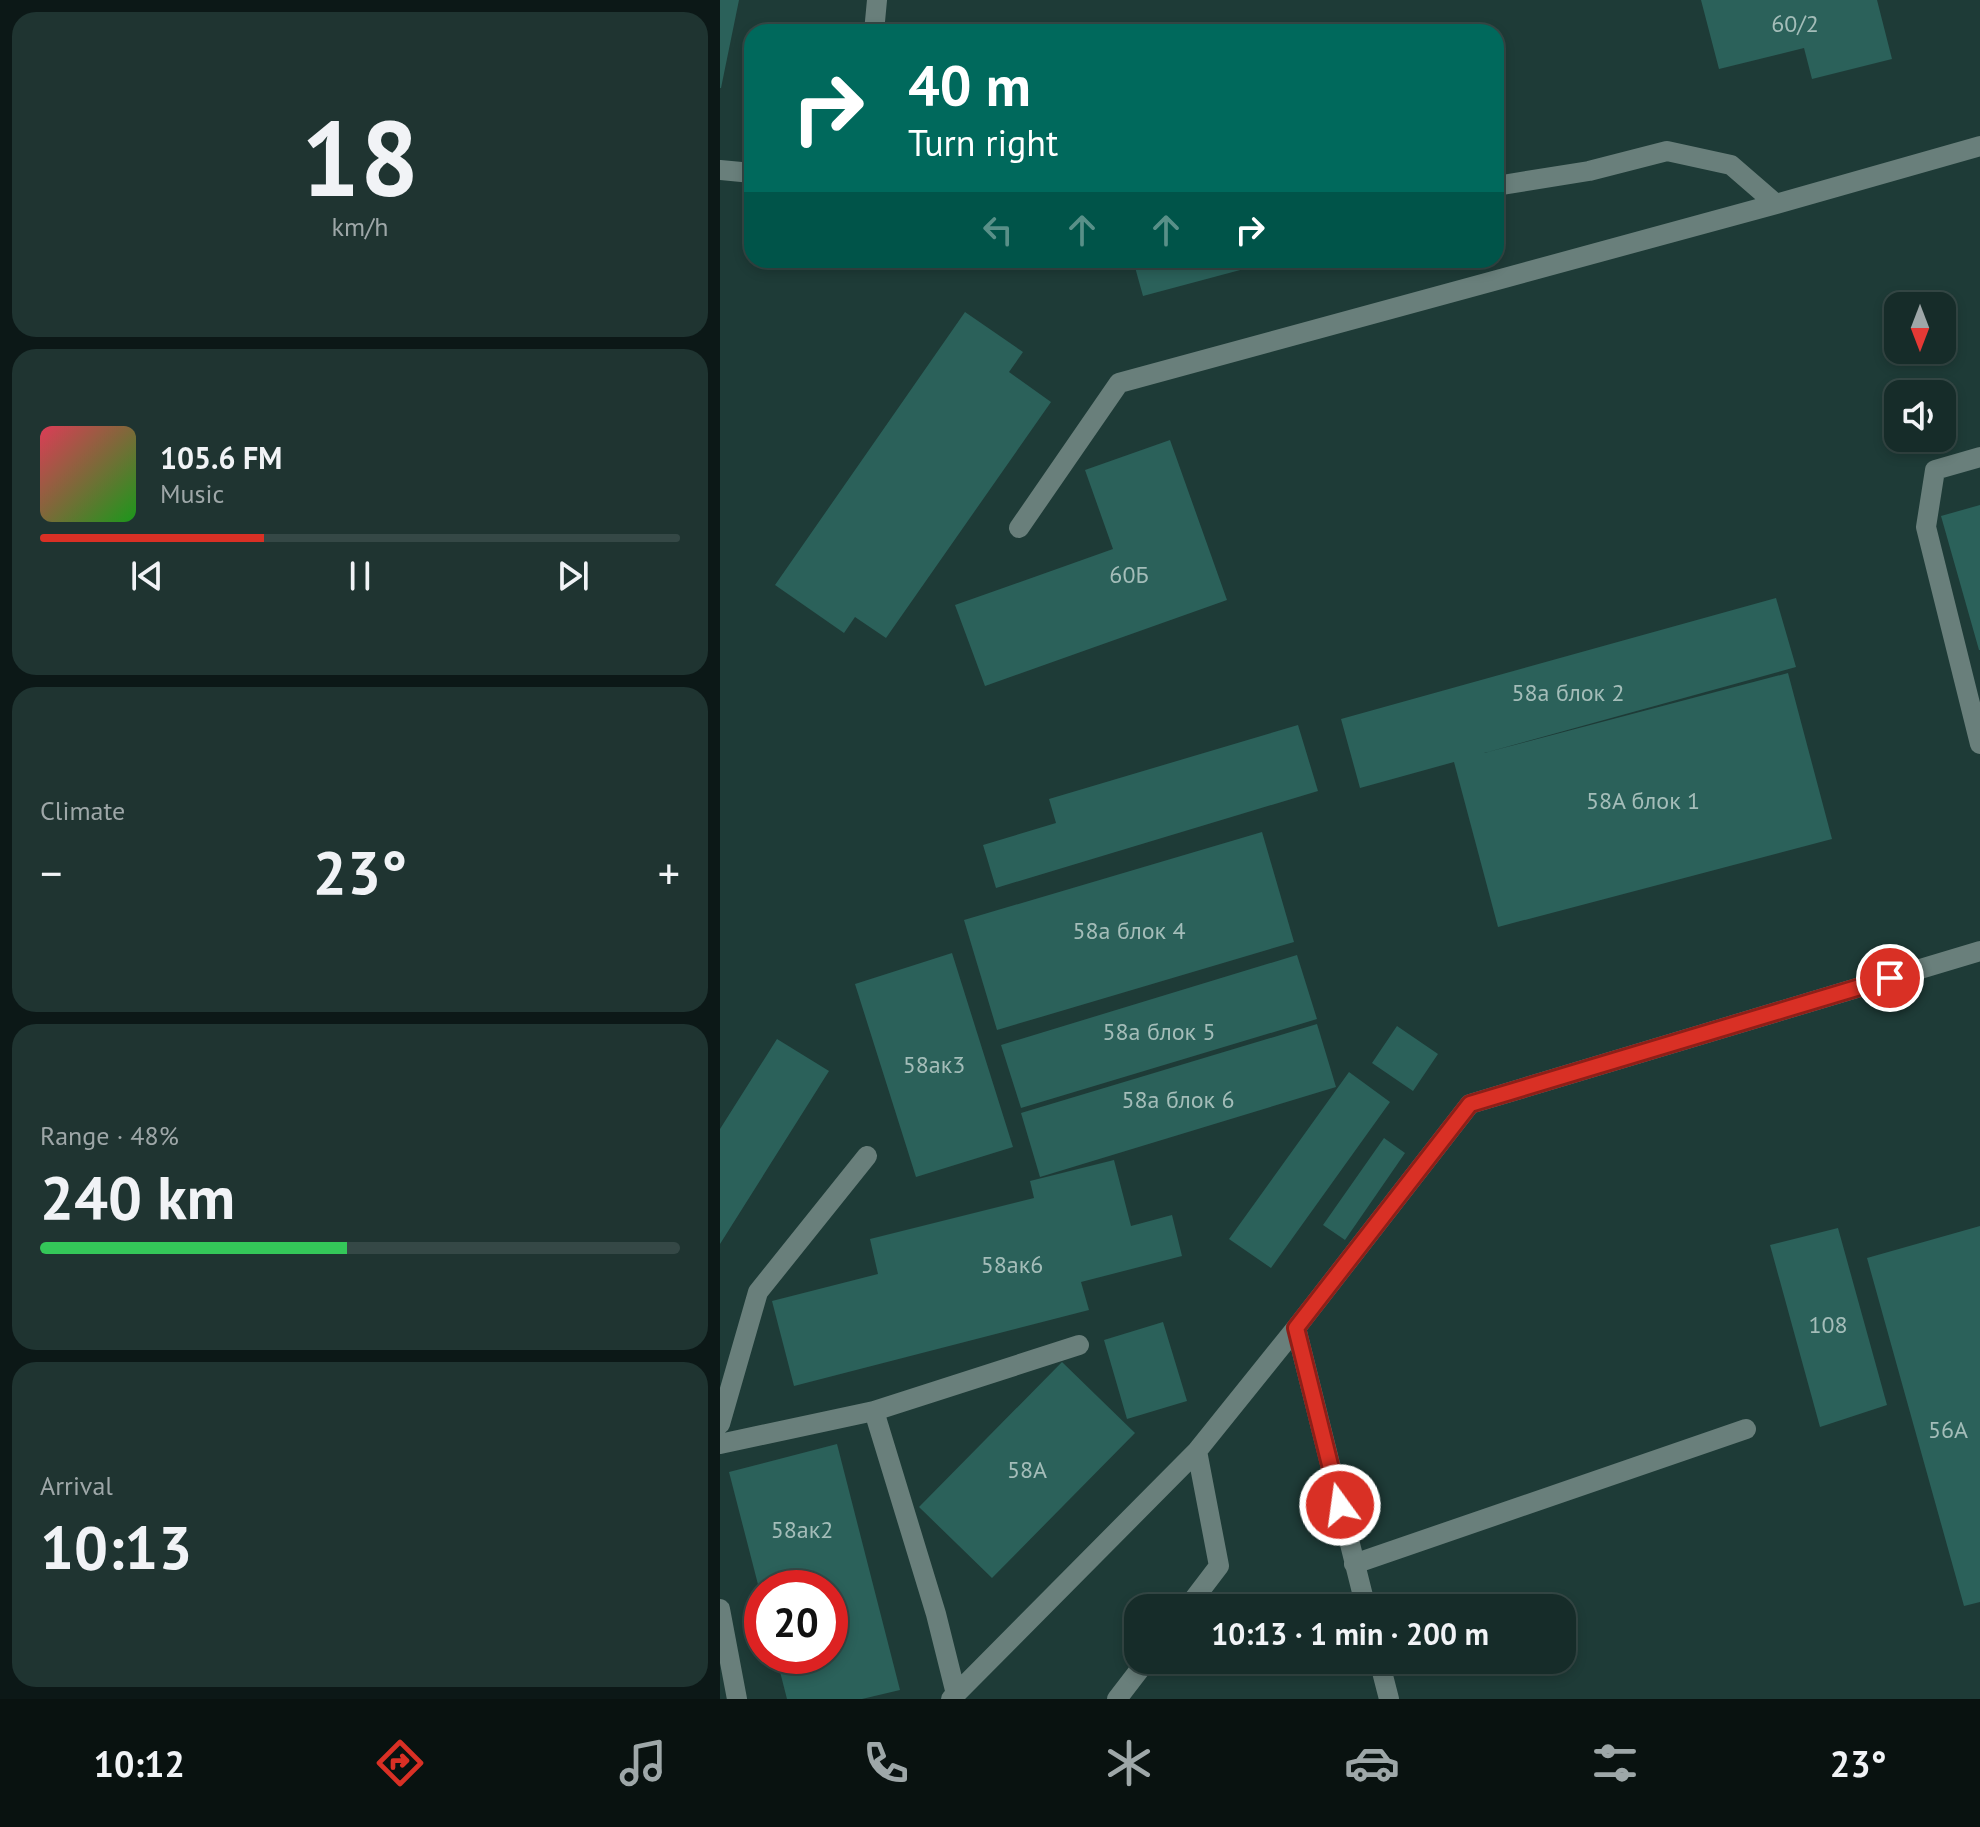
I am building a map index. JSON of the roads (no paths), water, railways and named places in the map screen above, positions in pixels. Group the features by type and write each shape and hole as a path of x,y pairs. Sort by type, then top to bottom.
{"lane":[{"path":"875,24 877,0"},
{"path":"1019,528 1119,383 1980,146"},
{"path":"1504,185 1589,171 1667,151 1731,165 1776,204"},
{"path":"720,170 744,172"},
{"path":"1980,457 1935,470 1926,527 1980,744"},
{"path":"954,1697 1197,1451 1470,1104 1980,951"},
{"path":"720,1424 758,1292 867,1156"},
{"path":"1296,1328 1362,1594"},
{"path":"720,1444 874,1411 1079,1345"},
{"path":"874,1411 936,1614 954,1697"},
{"path":"1354,1564 1746,1429"},
{"path":"1197,1451 1219,1566 1198,1594"},
{"path":"720,1609 737,1699"},
{"path":"1117,1699 1136,1674"},
{"path":"1383,1674 1389,1699"}]}
